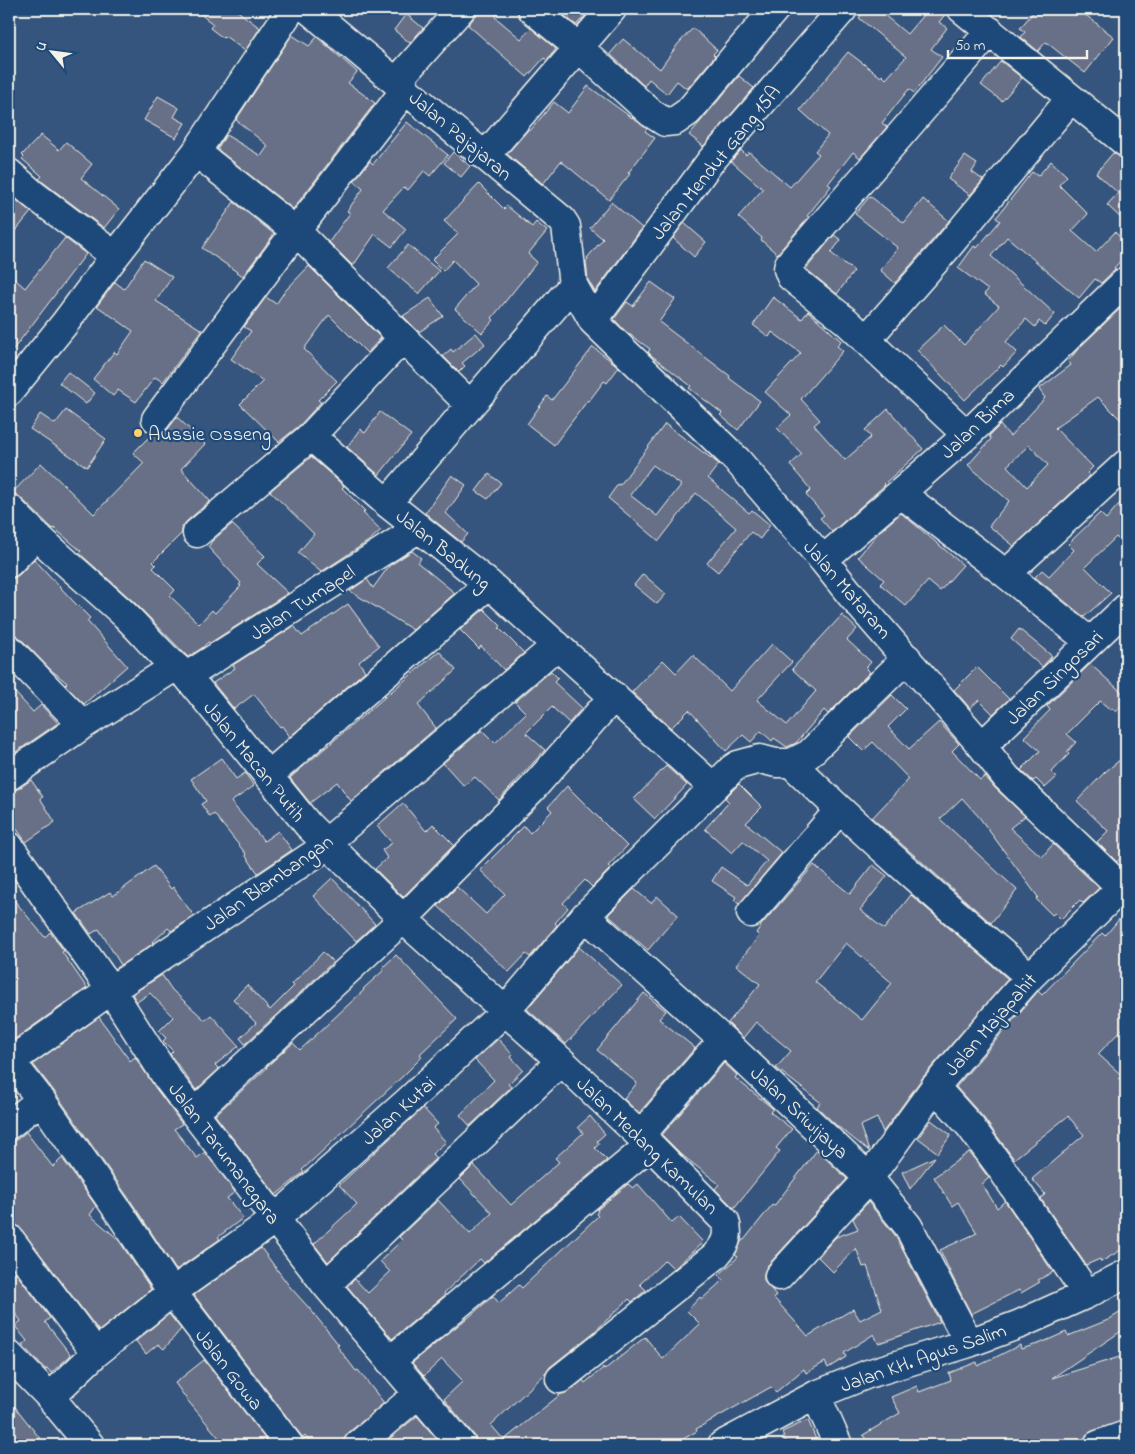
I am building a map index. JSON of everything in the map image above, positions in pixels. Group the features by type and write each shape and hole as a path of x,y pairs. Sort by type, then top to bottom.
{"street":[{"path":"9,392 65,323 196,152 291,9"},
{"name":"Jalan Pajajaran","path":"308,9 562,220 566,226 573,285"},
{"path":"156,419 296,231 401,85 460,9"},
{"path":"532,9 578,47 651,113 665,122 675,121 688,112 775,9"},
{"path":"485,156 612,9"},
{"name":"Jalan Mendut Gang 15A","path":"593,321 710,162 843,9"},
{"path":"962,9 1126,143"},
{"path":"967,435 846,321 792,277 788,269 789,264 990,31"},
{"path":"866,340 1072,98"},
{"path":"196,152 296,231 470,405"},
{"path":"9,173 34,195 115,256"},
{"name":"Jalan Bima","path":"823,560 967,435 1126,281"},
{"name":"Jalan Mataram","path":"573,285 593,321 737,460 982,746 1006,777 1125,887"},
{"name":"Jalan Badung","path":"573,285 387,504 489,584 713,787"},
{"path":"198,533 310,436 402,339"},
{"path":"310,436 387,504"},
{"path":"1006,574 1126,464"},
{"path":"900,493 1006,574 1090,642"},
{"name":"Jalan Macan Putih","path":"9,508 35,536 125,615 181,672 308,825 403,919 505,1011"},
{"name":"Jalan Tumapel","path":"9,776 83,725 181,672 419,528"},
{"path":"9,563 35,536"},
{"path":"268,776 489,584"},
{"name":"Jalan Singosari","path":"982,746 1126,608"},
{"name":"Jalan Blambangan","path":"10,1060 111,990 319,852 326,843 557,645"},
{"path":"9,649 83,725"},
{"path":"907,658 809,754 791,763 839,810 931,893 1030,977"},
{"path":"194,1113 403,919 532,789 614,696"},
{"name":"Jalan Kutai","path":"50,1396 96,1353 172,1292 275,1220 406,1103 505,1011 585,916 732,769 738,765 760,759 776,763 791,763"},
{"path":"750,913 839,810"},
{"name":"Jalan Tarumanegara","path":"9,846 111,990 167,1078 326,1284 462,1445"},
{"name":"Jalan Majapahit","path":"779,1276 870,1178 935,1087 1030,977 1125,887"},
{"name":"Jalan Sriwijaya","path":"585,916 724,1040 870,1178 908,1226 969,1343"},
{"name":"Jalan Medang Kamulan","path":"505,1011 645,1140 725,1220 728,1229 724,1246 716,1256 560,1378"},
{"path":"390,1360 645,1140 724,1040"},
{"name":"Jalan Gowa","path":"10,1060 41,1100 172,1292 289,1445"},
{"path":"326,1284 561,1061"},
{"path":"935,1087 970,1126 1001,1168 1087,1294"},
{"path":"9,1125 41,1100"},
{"path":"9,1238 96,1353"},
{"name":"Jalan KH. Agus Salim","path":"722,1445 816,1395 868,1374 969,1343 1020,1324 1126,1274"},
{"path":"9,1355 50,1396 90,1445"},
{"path":"358,1445 418,1394"},
{"path":"816,1395 838,1445"},
{"path":"1098,1445 1126,1436"}],"building":[{"path":"194,9 235,9 260,28 245,51 225,36 223,38 210,28 213,24"},
{"path":"476,9 501,9 495,17 521,39 531,28 556,49 547,60 544,58 527,77 468,25 473,19"},
{"path":"556,9 592,9 576,25"},
{"path":"867,9 877,9 907,34 928,9 947,9 947,12 939,22 947,28 931,49 942,57 914,93 909,89 882,123 887,127 860,158 853,152 828,184 831,186 807,216 809,217 777,254 738,217 763,189 731,161 741,150 746,155 749,152 790,187 819,154 815,151 828,135 800,110 848,52 886,79 906,57 859,18"},
{"path":"1036,9 1078,9 1114,37 1085,73 1046,42 1038,51 1021,37 1025,32 1020,28"},
{"path":"406,14 423,28 410,43 394,30"},
{"path":"693,28 717,50 713,54 715,56 687,89 677,81 667,94 649,79 644,86 610,54 623,39 660,69 678,44"},
{"path":"292,35 309,46 317,37 357,72 348,83 375,103 293,209 217,149 226,135 261,156 268,146 236,120"},
{"path":"1001,61 1022,78 1002,101 981,85"},
{"path":"739,76 754,88 702,148 703,146 689,135"},
{"path":"588,86 632,117 647,129 645,131 655,138 609,200 561,161 543,184 507,154 528,130 530,131 554,102 568,113"},
{"path":"158,96 179,108 174,117 185,123 176,138 144,120"},
{"path":"407,122 448,155 430,176 424,171 408,190 404,187 383,210 406,229 392,247 375,234 353,266 329,242 350,213 347,211 363,189 354,181 370,161 373,164"},
{"path":"41,135 59,150 66,142 92,164 81,178 119,209 104,228 39,179 42,176 22,159 24,157 22,155"},
{"path":"453,152 470,166 461,177 444,163"},
{"path":"1113,153 1126,158 1126,223 1107,205 1118,193 1096,173"},
{"path":"965,156 977,164 972,172 983,180 970,195 948,179"},
{"path":"1051,161 1067,176 1059,185 1088,214 1072,231 1096,252 1115,232 1126,243 1126,255 1114,268 1116,269 1101,283 1095,279 1079,298 1007,237 991,256 1055,314 1045,326 1039,321 1035,327 1026,319 1006,342 1017,352 1003,367 1001,365 965,400 917,350 944,325 964,345 999,306 984,294 988,290 958,268 974,246 977,248 1000,221 996,218 1032,172 1038,176"},
{"path":"479,184 504,209 507,206 532,227 536,222 547,231 528,254 537,262 492,318 494,320 482,333 455,309 476,284 453,260 443,271 432,260 458,234 444,221"},
{"path":"9,194 31,212 9,239"},
{"path":"870,196 904,223 923,199 949,221 895,283 880,270 898,248 855,214"},
{"path":"234,202 274,234 243,276 202,248"},
{"path":"611,202 642,228 595,292 588,280 586,262 587,258 603,239 590,228"},
{"path":"684,223 706,242 694,257 673,238"},
{"path":"834,235 841,240 831,253 854,271 837,294 806,269"},
{"path":"65,238 86,254 9,355 9,274 25,288"},
{"path":"408,245 439,271 419,294 388,268"},
{"path":"144,259 172,277 156,301 202,330 163,382 155,377 136,402 118,390 113,396 93,379 114,352 117,354 133,331 97,306 115,282 124,289"},
{"path":"309,266 381,338 367,353 329,315 304,349 337,381 318,400 321,402 300,425 279,442 240,404 263,381 231,359 251,331 244,327 266,297 276,304 285,291"},
{"path":"651,282 675,299 659,322 760,401 738,430 720,415 722,413 689,388 691,386 651,355 648,352 650,349 625,331 614,319 627,302 633,306"},
{"path":"773,297 802,319 808,311 841,341 837,346 843,351 801,399 820,420 814,425 845,460 871,437 865,430 888,409 923,449 832,532 820,518 824,515 806,495 811,490 790,465 802,454 777,428 791,415 765,392 801,353 772,332 769,337 753,325"},
{"path":"430,298 443,316 419,332 403,316"},
{"path":"1126,303 1126,425 1098,397 1055,428 1093,467 1087,473 1090,476 1014,546 989,526 1009,501 968,465 991,439 989,436 1000,425 1010,436 1045,398 1039,389 1071,365 1068,361","holes":["1029,445 1048,465 1027,487 1007,466"]},
{"path":"476,333 485,344 462,363 465,366 459,372 443,356 451,349 453,352"},
{"path":"593,347 619,367 607,383 604,381 588,400 554,445 527,424 547,396 552,400"},
{"path":"68,372 95,393 86,404 59,383"},
{"path":"66,410 106,439 87,467 30,429 40,414 55,424"},
{"path":"380,412 411,435 379,475 347,447 360,429 365,433"},
{"path":"177,417 205,444 181,469 210,501 187,521 182,527 182,533 153,562 156,565 153,568 175,590 170,596 199,624 212,610 215,613 241,586 239,585 241,583 208,547 213,540 232,524 265,556 257,564 288,593 210,643 208,642 188,657 135,603 79,553 81,551 53,529 20,497 12,493 41,463 94,514 144,463 133,453 152,434 162,433 168,429"},
{"path":"665,424 719,464 708,478 749,513 752,510 770,525 760,539 751,532 718,572 707,563 736,528 696,493 659,541 608,498 618,484 620,485","holes":["653,465 681,485 657,516 630,495"]},
{"path":"311,457 344,486 342,488 365,511 363,513 381,530 370,540 321,572 298,553 314,534 270,491"},
{"path":"489,474 501,483 488,499 476,491"},
{"path":"452,475 466,485 446,513 468,534 461,542 425,513"},
{"path":"1126,496 1126,546 1116,537 1085,567 1111,593 1084,617 1035,577 1042,570 1049,576 1074,550 1068,544 1100,513 1106,519"},
{"path":"901,513 963,565 940,591 928,581 906,606 880,584 884,580 858,557 878,533"},
{"path":"412,551 421,558 418,563 455,593 413,630 350,591 367,579 373,588 389,566"},
{"path":"34,559 90,618 87,621 127,666 84,704 65,685 67,683 50,669 20,638 9,630 9,578 14,578 20,574"},
{"path":"643,574 666,594 657,604 634,585"},
{"path":"348,604 379,646 359,662 365,671 290,737 254,694 234,709 213,683 235,668 233,665 294,626 302,636"},
{"path":"484,609 501,626 499,628 524,653 504,670 481,646 479,649 460,630"},
{"path":"842,615 857,629 847,640 871,662 866,668 870,672 828,714 824,710 796,743 787,747 774,738 772,741 761,731 751,742 743,735 726,751 689,710 671,728 632,692 663,660 676,673 693,655 730,691 772,644 792,662 757,700 787,725 816,691 792,669"},
{"path":"1019,629 1052,656 1042,667 1011,639"},
{"path":"439,651 456,670 418,705 436,728 351,801 337,782 310,803 290,778"},
{"path":"1090,664 1126,696 1126,701 1116,712 1100,701 1067,734 1076,742 1067,752 1069,754 1052,772 1057,777 1045,788 1036,779 1033,781 1021,770 1040,751 1024,737 1050,710 1047,706"},
{"path":"977,667 1009,699 993,714 979,700 970,708 954,690"},
{"path":"551,671 558,678 554,682 582,708 569,723 552,707 526,733 545,750 499,800 475,777 464,786 443,763 482,730 495,743 526,713 515,702"},
{"path":"9,686 33,712 41,705 58,723 13,754 9,749"},
{"path":"892,695 906,709 888,727 909,749 939,722 959,744 952,751 980,780 985,776 1025,816 1010,828 1042,857 1053,844 1099,888 1083,903 1080,900 1061,919 1055,913 1052,915 1036,899 1038,897 979,817 962,798 940,819 1017,890 991,923 872,818 909,779 873,742 863,751 849,737"},
{"path":"1126,755 1126,853 1117,862 1097,842 1108,831 1077,801 1105,772"},
{"path":"221,758 236,779 245,773 254,786 231,802 264,841 278,831 292,850 258,873 246,854 214,814 210,817 201,804 206,801 191,779"},
{"path":"666,766 687,785 655,819 634,799"},
{"path":"31,780 43,797 40,798 55,822 26,842 9,818 9,791 18,789"},
{"path":"739,784 762,807 746,823 782,853 739,904 734,900 736,897 712,881 721,867 747,885 767,861 743,841 732,853 705,829 729,802 725,798"},
{"path":"567,786 627,846 608,866 611,868 592,887 585,880 563,903 568,908 555,923 557,925 530,957 526,954 509,972 438,906 457,887 486,914 505,894 480,870 524,826 530,833 552,811 548,807"},
{"path":"403,803 426,831 433,824 454,845 403,897 375,869 387,858 382,850 392,843 377,826"},
{"path":"814,865 850,894 873,865 887,876 860,910 884,929 911,895 1008,979 923,1077 883,1132 877,1118 860,1126 869,1151 817,1107 820,1102 776,1068 791,1051 756,1022 743,1038 728,1023 760,984 736,965 759,936 756,933","holes":["846,943 892,983 862,1020 815,982"]},
{"path":"154,866 171,889 173,887 194,916 171,931 168,928 154,943 121,965 99,929 91,934 76,913 110,892 113,896"},
{"path":"332,878 375,924 356,941 313,896"},
{"path":"634,889 651,903 657,896 678,915 648,950 608,915"},
{"path":"9,894 45,937 50,932 87,988 9,1043"},
{"path":"1126,911 1126,1025 1098,1054 1126,1079 1126,1247 1101,1262 1100,1259 1086,1265 1041,1199 1045,1194 1032,1179 1084,1135 1068,1116 1014,1159 983,1117 956,1087 1038,991 1042,995 1102,933 1105,936"},
{"path":"579,947 622,985 566,1044 527,1009"},
{"path":"323,952 333,962 245,1044 240,1038 256,1023 233,999 247,985 270,1010 294,986 292,984"},
{"path":"396,955 457,1019 420,1054 422,1057 403,1076 302,1170 304,1172 276,1195 215,1115 293,1043 300,1050 364,990 384,970 382,968"},
{"path":"162,975 172,990 205,1020 211,1015 239,1046 215,1065 219,1069 196,1090 170,1054 173,1051 163,1041 166,1038 159,1031 173,1017 150,993 137,1002 132,994"},
{"path":"644,993 666,1011 659,1019 695,1048 639,1113 624,1099 637,1083 597,1050"},
{"path":"99,1017 130,1061 135,1057 182,1124 174,1129 197,1158 205,1152 235,1192 227,1198 243,1218 218,1237 220,1239 176,1270 132,1203 33,1064"},
{"path":"498,1039 513,1055 511,1057 523,1070 508,1084 511,1087 470,1126 460,1115 494,1080 475,1060"},
{"path":"724,1063 737,1075 735,1078 773,1109 770,1112 792,1129 776,1148 780,1151 734,1208 715,1189 719,1184 682,1155 662,1135"},
{"path":"423,1108 438,1124 433,1128 446,1142 432,1154 436,1158 328,1262 314,1244 357,1204 339,1185"},
{"path":"590,1116 605,1134 597,1141 599,1144 595,1148 607,1160 484,1263 480,1259 444,1293 445,1295 392,1339 347,1286 355,1279 368,1293 390,1272 380,1261 402,1240 399,1237 438,1200 470,1234 492,1213 460,1179 474,1165 511,1205 559,1162 555,1158 583,1133 578,1127"},
{"path":"931,1120 951,1135 938,1153 918,1138"},
{"path":"26,1132 53,1167 62,1158 96,1206 90,1215 118,1239 151,1289 99,1331 21,1229 9,1220 9,1146"},
{"path":"817,1150 847,1179 767,1266 764,1280 776,1295 774,1298 808,1336 853,1309 860,1320 882,1309 867,1266 863,1267 856,1248 833,1272 818,1257 836,1237 858,1229 853,1219 868,1202 895,1235 940,1322 878,1343 874,1334 844,1353 846,1357 828,1368 825,1362 806,1373 804,1369 776,1392 771,1387 696,1429 697,1431 673,1445 477,1445 474,1435 444,1399 463,1381 442,1359 424,1376 412,1363 493,1296 499,1303 519,1285 522,1288 598,1216 596,1214 597,1210 628,1184 633,1188 638,1184 672,1223 679,1217 703,1242 674,1269 665,1260 640,1284 646,1290 632,1302 629,1299 593,1333 550,1367 491,1425 504,1440 561,1394 570,1391 583,1380 585,1383 645,1337 663,1359 700,1324 687,1311 700,1297 702,1299 723,1280 719,1275 738,1257 735,1255 742,1240 744,1240 772,1205 774,1206"},
{"path":"969,1152 989,1178 982,1184 997,1208 1005,1201 1053,1272 1038,1280 1040,1282 1021,1293 1019,1290 971,1314 940,1250 977,1233 958,1202 952,1206 934,1177"},
{"path":"935,1157 910,1189 902,1172"},
{"path":"261,1248 290,1287 339,1345 337,1346 356,1371 358,1370 384,1403 348,1433 343,1445 312,1445 305,1436 303,1438 194,1295"},
{"path":"9,1264 50,1318 45,1322 71,1355 51,1373 22,1345 27,1341 15,1326 21,1321 9,1305"},
{"path":"1126,1309 1126,1328 1052,1378 1126,1355 1126,1376 1121,1378 1126,1392 1126,1420 1092,1431 1086,1435 1083,1445 869,1445 863,1435 900,1413 891,1397 917,1386 919,1392 951,1380 949,1373 977,1362 978,1366 1020,1345 1021,1349 1066,1332 1068,1336 1108,1320"},
{"path":"169,1314 181,1329 164,1349 158,1344 146,1354 136,1341"},
{"path":"204,1360 270,1445 225,1445 188,1401 175,1383"},
{"path":"9,1399 45,1445 9,1445"},
{"path":"417,1416 442,1445 382,1445"},
{"path":"808,1420 817,1442 808,1445 787,1445 782,1432"}],"place":[{"name":"Aussie Osseng","path":"138,433"}]}
